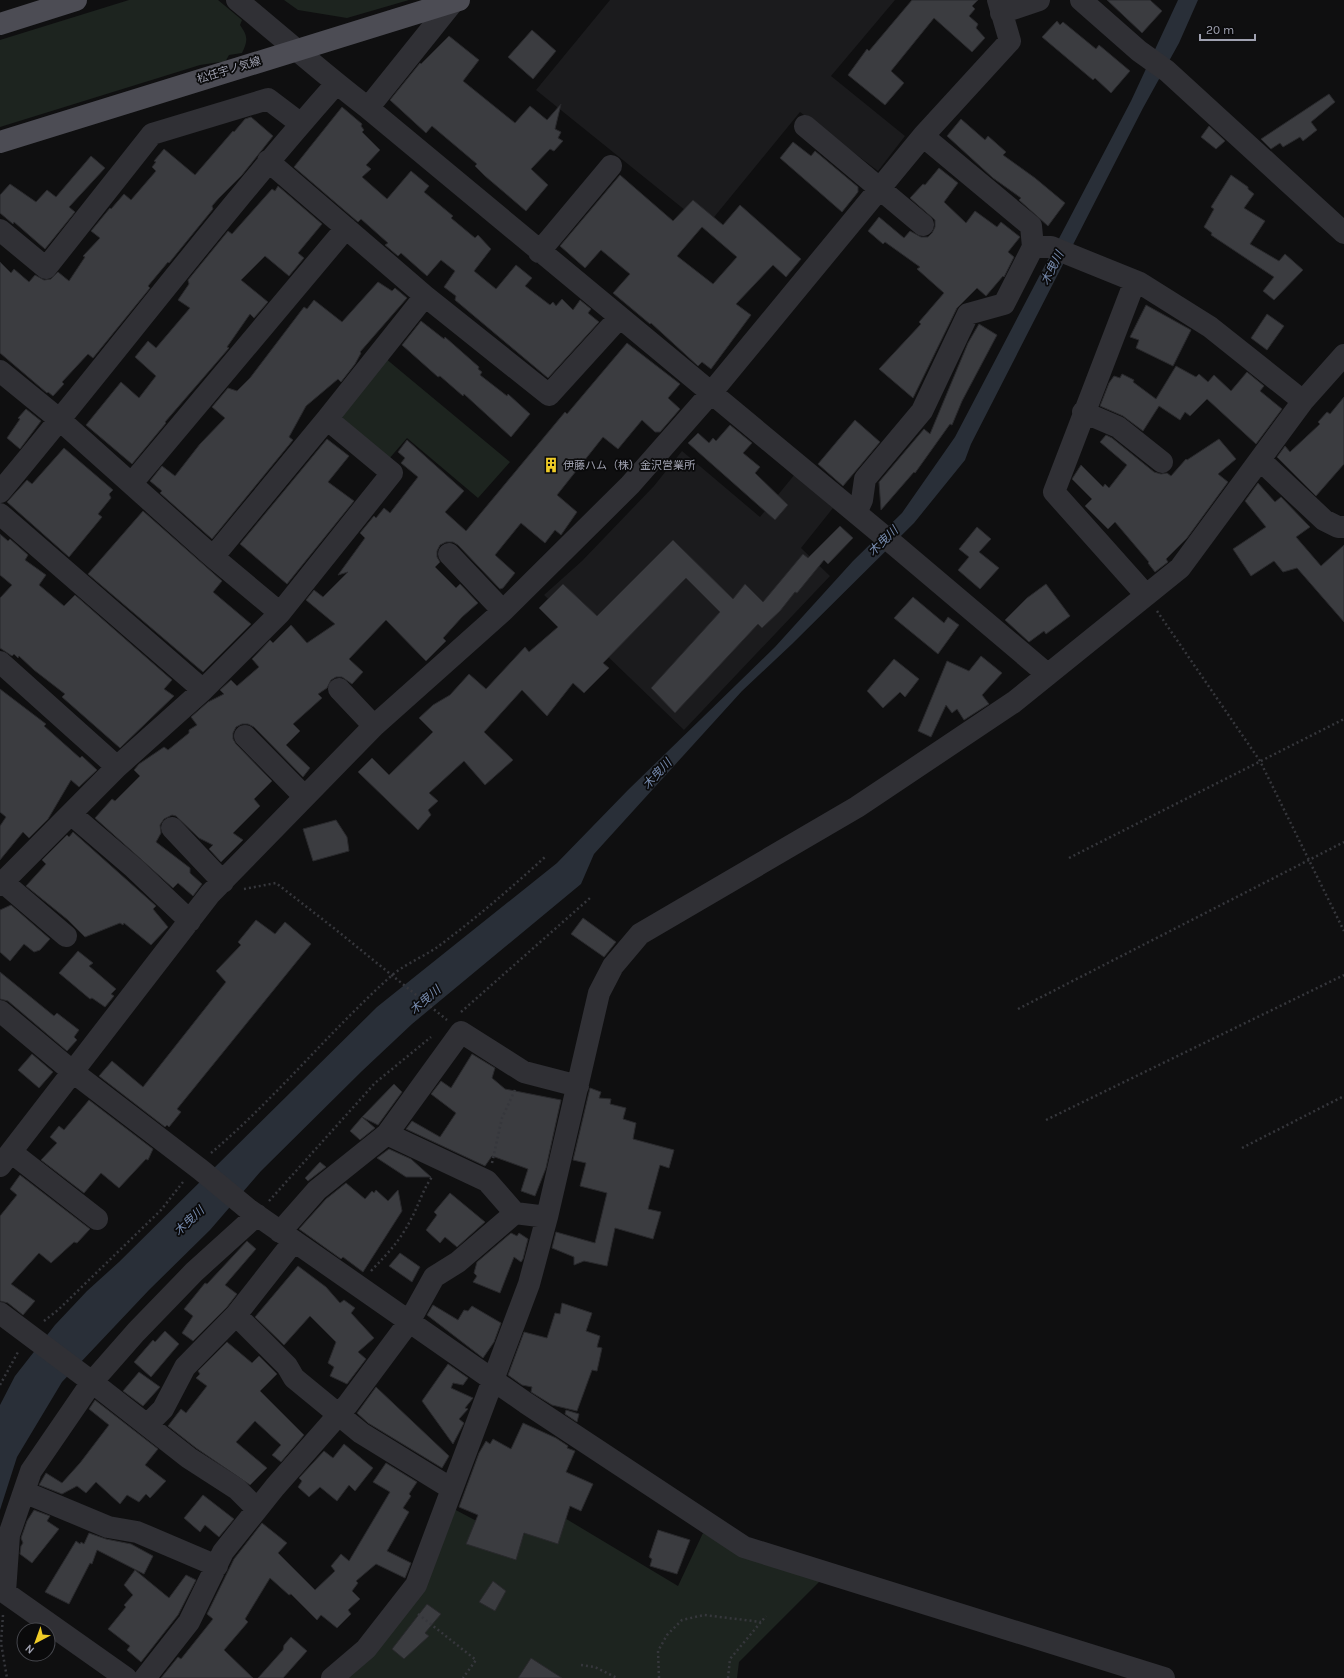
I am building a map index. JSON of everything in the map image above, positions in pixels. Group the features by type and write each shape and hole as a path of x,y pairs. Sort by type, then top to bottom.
{"main road":[{"path":"0,24 76,0"},
{"name":"松任宇ノ気線","path":"0,142 456,1"}],"street":[{"path":"237,0 297,49 336,84 368,108 539,252 897,547 1047,674"},
{"path":"97,1218 6,1159 210,894 231,886 304,796 374,726 503,611 630,485 711,393 923,136 1010,41 999,6 1038,0"},
{"path":"1081,0 1139,50 1167,71 1344,234"},
{"path":"368,108 456,1"},
{"path":"0,492 60,420 268,161 336,84"},
{"path":"0,230 46,268 152,134 268,99 301,124"},
{"path":"805,126 924,225"},
{"path":"923,136 1031,226 1042,247 1072,256 1135,281 1210,327 1303,402"},
{"path":"268,161 425,296 548,395 619,318"},
{"path":"539,252 611,166"},
{"path":"132,483 346,228"},
{"path":"856,513 862,500 865,479 922,411 968,314 1004,304 1042,247"},
{"path":"1135,281 1054,492 1146,595"},
{"path":"213,557 327,419 425,296"},
{"path":"332,1678 366,1649 416,1585 529,1284 547,1216 600,993 613,966 640,934 857,807 1014,702 1180,568 1303,402 1344,355"},
{"path":"0,371 60,420 213,557 280,613"},
{"path":"1084,412 1118,427 1162,462"},
{"path":"66,936 1,884 117,767 203,690 280,613 392,473 327,419"},
{"path":"1260,460 1324,520 1344,527"},
{"path":"0,514 203,690"},
{"path":"449,554 503,611"},
{"path":"0,662 117,767"},
{"path":"339,689 374,726"},
{"path":"245,736 304,796"},
{"path":"70,814 134,868 190,921"},
{"path":"172,828 231,886"},
{"path":"0,1010 73,1072 201,1170 253,1212 493,1381 744,1547 1164,1678"},
{"path":"147,1425 163,1408 185,1367 236,1315 317,1190 387,1134 460,1032 524,1072 578,1086"},
{"path":"387,1134 487,1181 515,1213 547,1216"},
{"path":"126,1678 2,1590 9,1535 31,1471 92,1382 194,1272 253,1212"},
{"path":"145,1678 189,1622 223,1552 338,1415 409,1322 434,1277 458,1262 515,1213"},
{"path":"0,1313 27,1335 92,1382 189,1458 237,1489 258,1509"},
{"path":"236,1315 287,1366 294,1378 361,1434 452,1489"},
{"path":"24,1492 108,1527 137,1532 216,1566"}],"path":[{"path":"1146,595 1260,761 1344,931"},
{"path":"1068,858 1344,719"},
{"path":"1018,1009 1344,842"},
{"path":"392,976 435,948 503,896 545,858"},
{"path":"231,886 276,883 335,928 448,1021"},
{"path":"455,1017 590,898"},
{"path":"1046,1120 1344,975"},
{"path":"253,1212 375,1082 432,1036"},
{"path":"487,1181 502,1118 524,1072"},
{"path":"1242,1148 1344,1096"},
{"path":"356,1285 397,1244 412,1218 423,1189 443,1160"},
{"path":"2,1590 1,1643 7,1678"},
{"path":"403,1601 476,1660 463,1678"},
{"path":"658,1678 658,1651 667,1635 682,1620 704,1616 761,1622"},
{"path":"728,1678 730,1660 766,1616"},
{"path":"581,1665 596,1668 617,1678"}],"shaded area":[{"path":"129,0 218,0 242,20 240,25 246,36 244,49 242,53 229,55 224,64 220,62 200,65 0,127 0,40"},
{"path":"284,0 409,0 347,18 298,10"},
{"path":"610,0 895,0 831,76 905,136 878,171 800,112 706,227 536,90"},
{"path":"385,358 510,462 478,498 407,438 388,460 341,420 338,413"},
{"path":"682,451 760,517 795,474 833,508 801,548 830,576 684,730 544,595 582,561 654,486"},
{"path":"538,1502 678,1586 703,1533 733,1550 823,1578 739,1662 737,1678 340,1678 369,1657 452,1508 520,1544"}],"water":[{"name":"木曳川","path":"1178,0 1198,0 1179,43 1143,108 971,444 965,460 914,523 792,644 742,691 594,854 581,884 412,1024 362,1071 261,1171 210,1230 149,1290 62,1382 17,1457 0,1510 0,1405 15,1376 55,1325 87,1291 119,1262 377,1007 557,863 628,790 775,647 853,561 902,513 955,437 1131,101"}],"building":[{"path":"912,0 978,0 972,6 975,9 969,16 978,24 976,28 985,38 972,52 934,18 891,71 904,83 885,105 848,75 867,49 869,51"},
{"path":"1107,0 1150,0 1162,11 1142,33"},
{"path":"1057,21 1060,25 1063,22 1096,49 1099,45 1130,71 1111,93 1095,78 1093,80 1042,37"},
{"path":"532,30 556,51 533,79 508,57"},
{"path":"449,36 479,60 463,81 515,123 530,106 547,120 561,104 555,129 561,132 558,138 563,141 554,151 550,149 531,169 548,185 526,211 485,176 475,166 477,164 432,126 426,133 390,100 420,63 421,64"},
{"path":"1329,94 1335,102 1311,122 1317,130 1303,141 1300,137 1283,147 1280,143 1271,149 1261,139"},
{"path":"342,107 362,124 361,126 364,130 362,132 380,150 366,165 371,169 362,177 387,199 411,171 429,186 424,192 453,216 451,218 475,238 478,235 491,249 474,271 496,289 516,265 532,278 525,286 550,305 553,302 556,306 562,299 573,310 580,300 591,309 588,313 599,322 548,378 455,300 456,296 444,287 455,271 441,260 427,276 401,253 398,256 385,245 388,243 361,219 358,222 294,167"},
{"path":"251,117 273,136 242,175 212,206 213,209 169,263 168,262 148,286 150,288 93,358 88,354 62,382 64,384 53,396 48,392 47,393 0,353 0,262 11,273 14,269 29,282 35,275 44,280 51,279 58,272 69,281 85,257 83,256 100,238 91,231 124,194 131,200 156,171 152,167 156,162 154,161 164,149 195,175 233,131 234,132 245,119"},
{"path":"961,119 985,140 988,136 1006,152 1003,155 1035,178 1065,203 1048,226 1019,200 1021,198 993,178 947,136"},
{"path":"1209,126 1225,141 1216,149 1201,137"},
{"path":"793,142 811,156 815,151 858,187 858,192 842,212 780,158"},
{"path":"91,156 105,168 69,207 75,212 45,249 14,222 13,224 0,213 0,195 10,184 36,202 47,190 56,197"},
{"path":"939,168 958,183 944,202 966,223 975,211 997,227 1001,222 1020,237 1008,252 1014,257 1004,277 1003,276 986,296 977,288 957,308 913,398 879,369 921,324 919,322 944,293 917,269 920,267 885,242 883,244 868,231 879,217 904,238 910,231 921,237 928,237 935,227 935,220 910,198 923,184 925,185"},
{"path":"620,175 673,221 693,200 723,225 740,205 801,259 786,277 773,265 736,304 751,315 711,369 702,362 698,366 651,323 650,324 613,293 630,274 601,250 585,268 560,246","holes":["702,227 737,257 713,284 677,256"]},
{"path":"1231,175 1248,187 1248,189 1254,194 1244,208 1265,221 1250,244 1279,261 1285,254 1303,270 1274,300 1263,291 1274,277 1211,235 1212,233 1204,227 1214,209 1211,207"},
{"path":"278,186 322,224 298,253 304,258 289,276 265,256 241,280 268,302 254,318 250,314 227,347 229,348 165,422 166,423 132,464 86,425 121,382 139,398 156,376 135,357 148,341 156,348 190,308 178,300 189,284 188,280 228,231 232,234 272,189 275,191"},
{"path":"378,282 392,291 395,288 407,298 360,352 361,353 355,364 341,382 338,379 306,406 289,437 293,440 212,539 160,493 162,491 150,481 162,466 175,476 200,444 225,418 212,407 228,388 237,391 250,378 304,307 307,309 314,300 342,322"},
{"path":"1146,305 1191,330 1173,366 1136,348 1139,340 1130,337"},
{"path":"1267,314 1284,326 1267,350 1251,338"},
{"path":"421,321 444,339 445,337 479,367 478,369 482,372 480,375 507,396 508,394 530,414 511,437 464,394 463,396 440,376 438,377 402,345"},
{"path":"979,324 997,335 962,401 952,425 950,424 915,473 914,472 881,510 879,482 924,429 930,434 968,343"},
{"path":"627,343 680,384 668,398 680,409 660,432 655,432 642,420 618,449 603,437 557,495 577,512 561,535 555,530 545,543 521,523 495,555 515,573 503,588 500,589 458,545 453,542 446,542 440,545 437,551 437,557 440,562 435,567 456,588 460,584 478,603 462,617 443,638 446,641 426,661 386,620 349,659 363,672 352,684 342,677 336,677 331,680 327,688 318,694 322,698 293,724 300,731 286,745 310,768 303,777 254,727 248,724 242,724 236,727 233,733 233,739 236,744 272,781 254,799 260,806 233,833 243,840 221,862 209,849 213,845 199,838 176,816 172,815 164,819 160,825 161,833 156,842 190,868 190,873 202,884 193,896 178,883 173,888 95,818 112,799 115,801 140,776 134,770 139,764 164,747 168,750 189,733 189,730 197,725 191,717 208,702 224,694 220,690 231,680 237,686 259,667 252,659 270,640 273,643 291,625 307,643 335,624 306,600 314,590 323,597 348,572 338,575 365,538 360,533 374,516 376,518 384,508 390,513 418,477 401,463 405,458 398,452 407,440 464,491 445,512 466,531 565,412 567,414"},
{"path":"1176,366 1196,377 1199,374 1208,382 1214,375 1231,391 1247,372 1264,386 1260,391 1282,409 1256,444 1207,399 1190,416 1185,412 1180,420 1159,406 1143,431 1123,416 1100,406 1109,383 1114,376 1120,378 1122,374 1134,380 1133,382 1156,399"},
{"path":"1344,397 1344,464 1316,496 1277,457 1285,446 1290,452 1320,424 1318,422 1327,412 1330,414"},
{"path":"26,409 41,421 20,449 7,438 20,419 18,418"},
{"path":"855,420 880,442 843,486 818,464"},
{"path":"730,425 752,443 743,453 760,467 755,473 788,505 775,520 688,443 698,433 709,443 713,438 716,441"},
{"path":"1106,435 1112,438 1154,472 1161,474 1167,473 1171,476 1186,459 1187,460 1219,439 1236,459 1218,474 1228,482 1187,538 1166,559 1168,562 1155,572 1148,563 1149,562 1115,522 1108,529 1085,506 1092,499 1072,479 1081,465 1103,487 1105,484 1109,488 1127,465 1100,442"},
{"path":"327,439 349,456 328,482 354,501 287,584 240,544"},
{"path":"64,448 113,490 109,494 111,498 98,514 102,517 69,557 7,502 27,480 32,484"},
{"path":"1258,483 1275,502 1281,497 1310,527 1296,537 1321,566 1344,545 1344,622 1297,568 1283,572 1274,561 1251,576 1233,549 1266,527 1245,501"},
{"path":"143,511 222,581 213,592 251,624 203,672 88,574"},
{"path":"840,526 853,538 828,564 824,560 797,593 795,592 780,611 762,628 758,624 675,713 651,688 720,612 686,578 603,663 609,668 584,693 573,683 547,716 522,690 484,732 513,760 485,785 464,761 429,793 438,801 428,810 431,815 418,830 358,772 372,758 389,775 433,732 419,718 433,705 450,695 469,674 486,689 525,647 529,652 558,627 539,608 563,584 597,616 673,540 733,599 745,584 763,602 803,554 808,558"},
{"path":"977,527 991,539 979,552 999,568 980,589 958,570 969,557 959,549"},
{"path":"0,534 8,541 10,539 28,555 25,560 46,575 39,585 64,606 75,595 172,680 164,689 174,696 120,748 62,697 65,694 34,670 19,656 18,658 14,654 12,656 0,648 0,598 12,585 0,575"},
{"path":"1046,584 1070,616 1046,634 1044,631 1029,642 1005,620 1027,598"},
{"path":"913,597 944,623 948,617 959,625 938,654 894,618"},
{"path":"981,656 1002,673 982,695 989,704 964,720 957,709 952,713 946,705 931,737 918,731 947,661 969,671"},
{"path":"894,659 919,679 905,697 900,692 883,708 867,691"},
{"path":"0,689 46,724 44,726 80,758 82,756 97,770 79,787 71,780 48,819 29,838 23,832 0,860 0,826 6,817 0,812"},
{"path":"336,820 347,837 349,851 313,861 303,829"},
{"path":"73,832 156,906 153,909 168,927 151,945 124,923 123,925 120,923 85,937 68,920 26,886 46,864 42,860 67,835 69,837"},
{"path":"11,905 50,939 40,950 34,952 24,944 10,961 0,952 0,910"},
{"path":"583,918 616,942 604,957 571,934"},
{"path":"256,920 275,934 285,922 311,944 177,1109 181,1112 169,1127 167,1125 165,1127 99,1076 112,1061 143,1087 226,982 216,971 241,945 238,942"},
{"path":"78,951 93,963 89,966 116,989 111,994 114,996 105,1007 92,998 90,999 59,973"},
{"path":"0,972 54,1016 57,1013 79,1030 74,1037 77,1040 67,1051 8,1001 0,999"},
{"path":"32,1054 53,1072 39,1088 18,1070"},
{"path":"472,1054 495,1068 492,1078 505,1089 561,1100 546,1168 535,1196 521,1191 528,1169 492,1156 485,1166 406,1129 412,1121 440,1137 456,1113 431,1094 441,1081 451,1088"},
{"path":"394,1084 402,1092 378,1125 362,1117"},
{"path":"590,1088 601,1092 599,1098 611,1099 610,1104 626,1108 623,1119 636,1123 633,1139 674,1150 669,1168 660,1165 648,1209 661,1212 653,1239 615,1228 607,1266 584,1261 574,1265 574,1257 552,1248 556,1232 595,1243 607,1193 580,1186 586,1163 573,1160"},
{"path":"89,1100 153,1149 148,1160 146,1159 119,1188 101,1173 84,1193 41,1160 57,1143 50,1137 59,1126 64,1130"},
{"path":"362,1117 375,1128 360,1140 350,1131"},
{"path":"389,1149 411,1159 431,1177 406,1177 377,1158"},
{"path":"320,1162 326,1167 308,1181 305,1178"},
{"path":"20,1175 90,1229 77,1243 74,1242 51,1263 39,1253 11,1284 35,1301 23,1315 8,1303 0,1301 0,1216 17,1195 10,1189"},
{"path":"346,1183 365,1199 372,1191 374,1193 376,1190 388,1201 398,1190 402,1211 363,1272 343,1257 341,1259 299,1229 326,1199"},
{"path":"450,1193 485,1222 457,1247 445,1237 440,1243 426,1230 437,1215 434,1212"},
{"path":"511,1233 517,1236 519,1233 528,1239 523,1259 521,1262 514,1257 500,1293 473,1282 477,1276 474,1273 477,1262"},
{"path":"247,1241 256,1249 225,1285 237,1294 227,1307 193,1341 182,1333 193,1316 184,1309 205,1283 207,1284"},
{"path":"400,1253 420,1267 412,1282 389,1266"},
{"path":"298,1266 326,1287 340,1303 344,1300 355,1308 351,1313 374,1338 358,1352 366,1359 347,1384 330,1376 334,1367 328,1363 336,1342 310,1316 284,1345 255,1317"},
{"path":"562,1303 592,1313 586,1331 600,1336 597,1347 602,1348 597,1371 592,1370 577,1411 552,1405 531,1392 532,1387 522,1385 508,1375 524,1332 547,1338 555,1313 560,1314"},
{"path":"433,1305 458,1320 464,1310 468,1311 472,1306 501,1323 494,1342 483,1358 427,1315"},
{"path":"165,1331 179,1344 151,1377 134,1362 153,1340 155,1342"},
{"path":"227,1342 252,1363 259,1356 277,1374 260,1391 304,1435 281,1462 272,1455 281,1445 255,1421 236,1442 267,1468 250,1485 196,1448 168,1426 181,1409 186,1413 207,1386 196,1378 200,1374 198,1371"},
{"path":"448,1364 468,1378 463,1385 453,1383 451,1388 473,1398 465,1408 468,1409 459,1419 464,1423 453,1444 422,1401"},
{"path":"139,1372 160,1387 143,1406 123,1391"},
{"path":"376,1387 449,1456 442,1468 368,1423 357,1413"},
{"path":"95,1400 158,1449 145,1465 166,1481 150,1498 146,1494 139,1502 127,1495 120,1504 96,1482 86,1493 77,1486 62,1494 39,1485 46,1473 62,1483 80,1463 109,1425 89,1409"},
{"path":"566,1410 579,1414 577,1422 565,1414"},
{"path":"523,1423 556,1438 568,1446 567,1448 575,1451 566,1472 593,1484 581,1511 570,1506 558,1544 524,1533 516,1560 466,1544 478,1515 459,1507 479,1453 486,1441 490,1444 493,1439 511,1449"},
{"path":"344,1444 373,1468 355,1491 349,1485 337,1501 320,1487 309,1497 298,1487 302,1481 299,1478 324,1451 333,1458"},
{"path":"386,1463 417,1482 409,1494 411,1496 403,1508 409,1512 387,1551 411,1563 405,1578 376,1564 356,1581 358,1583 352,1591 360,1599 348,1610 351,1614 337,1628 321,1615 317,1620 291,1594 289,1595 270,1578 245,1619 248,1622 224,1650 253,1678 161,1678 178,1657 181,1659 213,1619 207,1614 234,1559 262,1523 287,1543 278,1553 315,1590 335,1571 331,1566 341,1554 349,1561 390,1492 373,1482"},
{"path":"203,1495 234,1519 219,1537 205,1525 200,1532 184,1518"},
{"path":"34,1510 50,1516 47,1521 59,1529 32,1563 20,1554 23,1543 21,1538 27,1521"},
{"path":"658,1530 690,1540 677,1574 650,1566 652,1559 649,1557"},
{"path":"89,1533 106,1539 131,1544 153,1556 144,1574 97,1550 92,1564 90,1563 69,1604 45,1592 76,1541 80,1544 81,1542 84,1544"},
{"path":"135,1570 169,1598 186,1575 196,1580 178,1615 141,1662 127,1650 130,1646 108,1629 126,1607 124,1605 133,1595 124,1585"},
{"path":"493,1581 506,1591 495,1611 479,1602"},
{"path":"427,1604 441,1614 425,1633 429,1636 404,1659 392,1649"},
{"path":"291,1637 307,1651 283,1678 258,1678 283,1650 284,1645"},
{"path":"531,1658 562,1678 518,1678"}],"place":[{"name":"伊藤ハム（株）金沢営業所","path":"551,465"}]}
